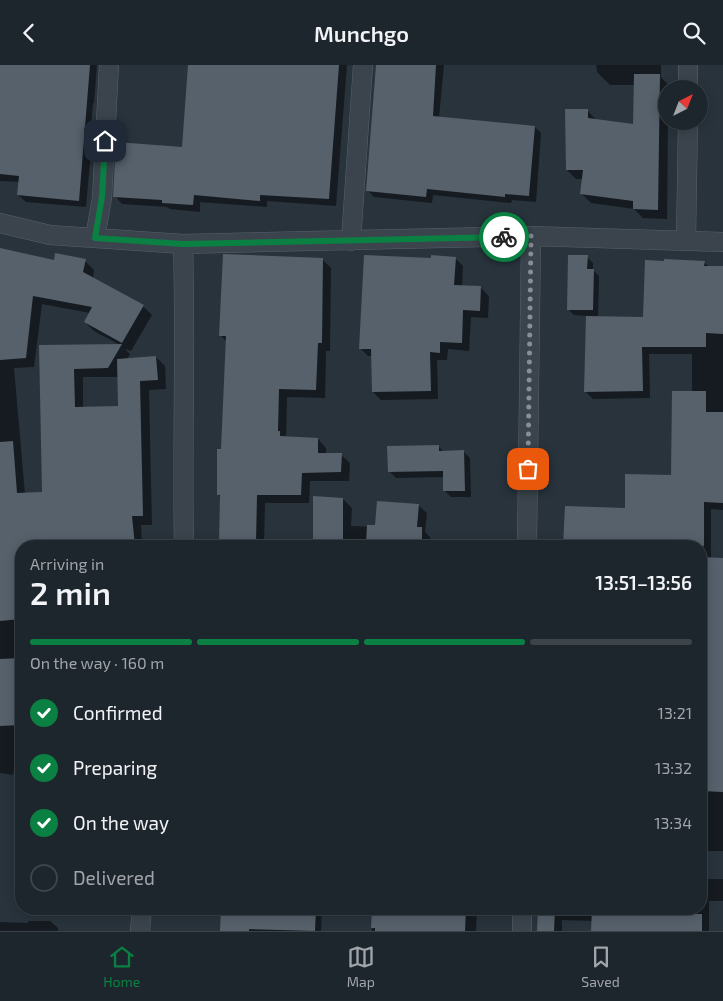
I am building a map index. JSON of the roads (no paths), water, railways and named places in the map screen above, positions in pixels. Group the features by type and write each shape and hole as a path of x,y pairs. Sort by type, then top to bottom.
{"street":[{"path":"95,238 102,197 109,65"},
{"path":"351,241 363,65"},
{"path":"688,65 688,80"},
{"path":"686,241 688,130"},
{"path":"0,223 50,235 183,244 531,236 723,242"},
{"path":"527,540 531,236"},
{"path":"183,244 185,310 184,540"},
{"path":"140,931 141,915"},
{"path":"522,915 522,931"}]}
